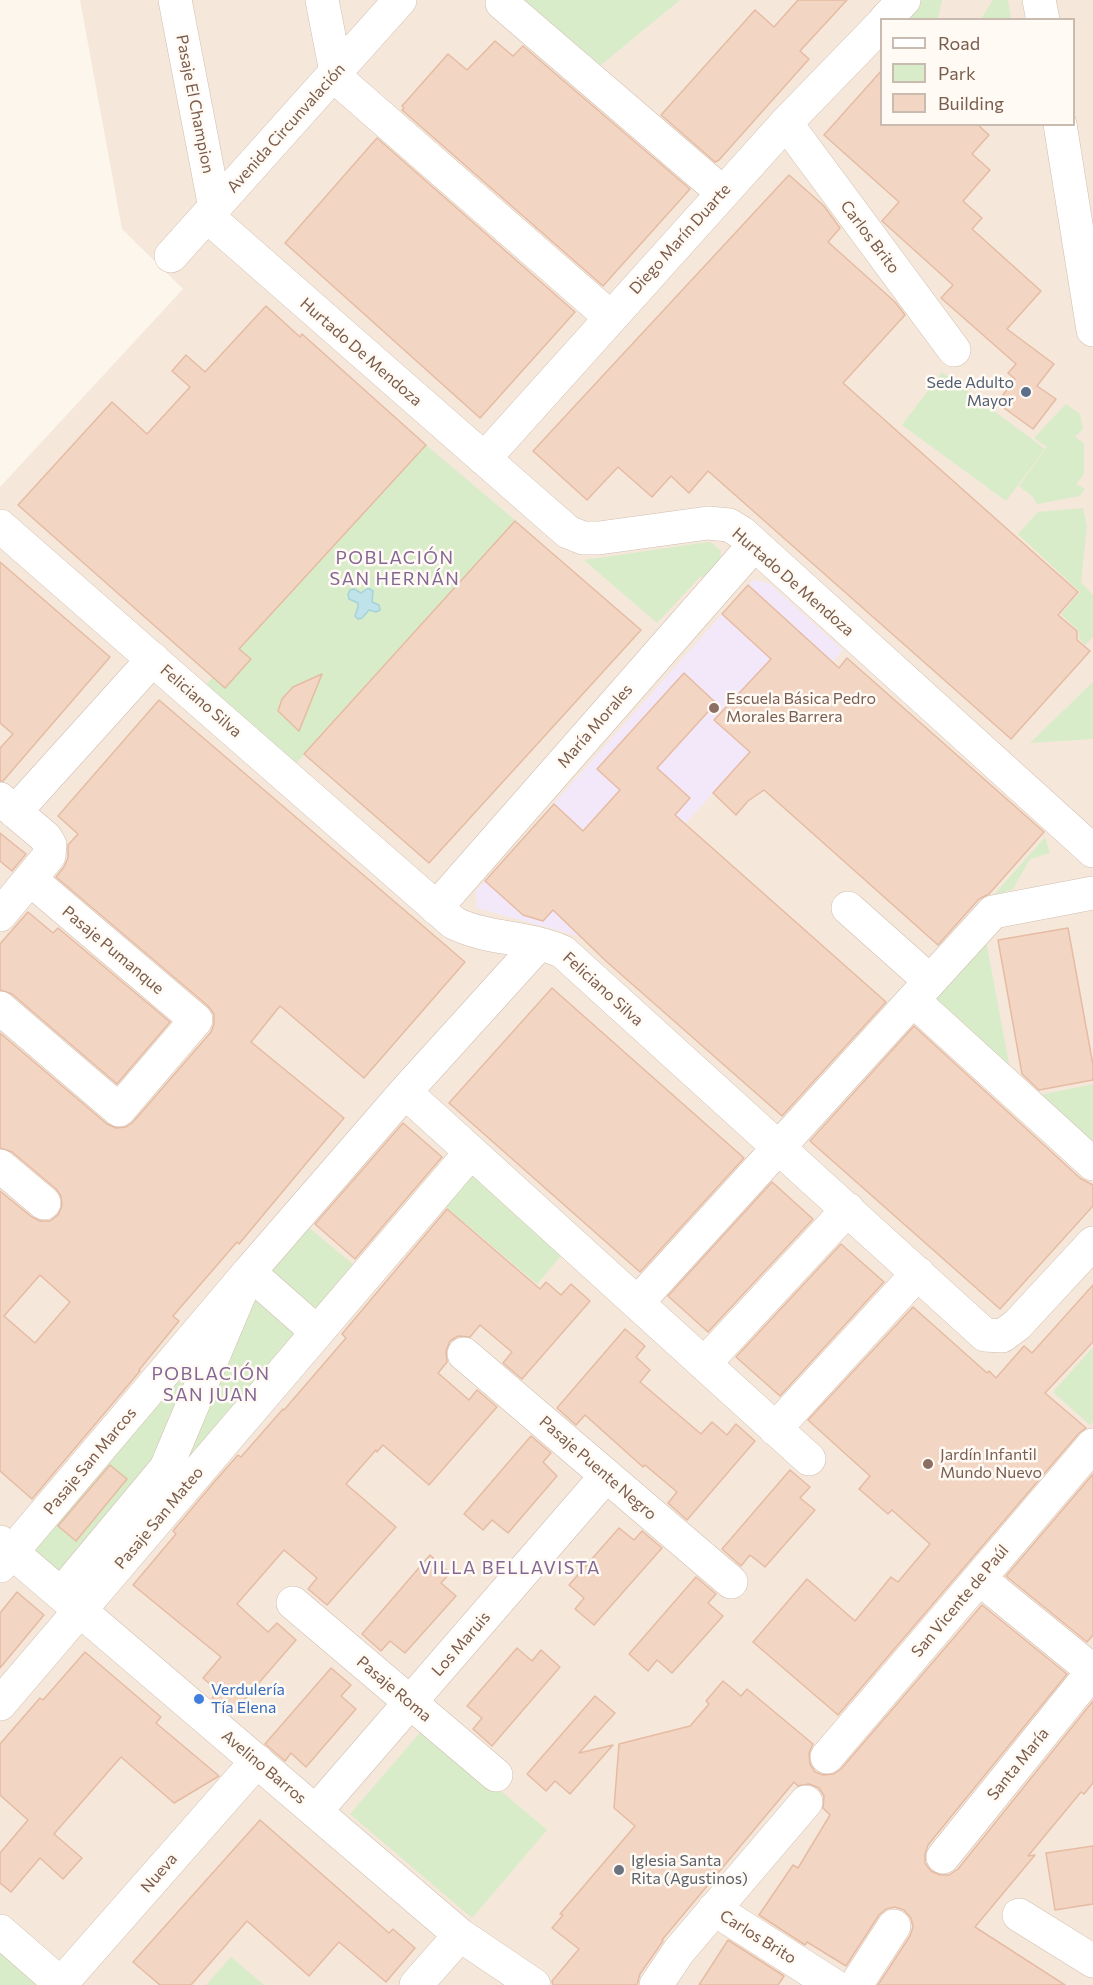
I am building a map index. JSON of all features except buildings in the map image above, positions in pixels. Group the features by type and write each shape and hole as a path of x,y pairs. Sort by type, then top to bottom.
{"street":[{"name":"Pasaje El Champion","path":"175,0 211,212"},
{"path":"322,0 334,73 610,316"},
{"name":"Avenida Circunvalación","path":"171,256 400,0"},
{"path":"887,18 904,0"},
{"path":"502,3 723,193"},
{"name":"Diego Marín Duarte","path":"484,459 610,316 786,123 880,26"},
{"name":"Carlos Brito","path":"786,123 954,350"},
{"path":"1060,126 1093,330"},
{"name":"Hurtado De Mendoza","path":"211,212 568,532 583,538 708,523 729,525 742,533 1093,851"},
{"name":"Feliciano Silva","path":"0,526 454,923 470,930 539,944 563,952 985,1335 1002,1336 1017,1325 1093,1243"},
{"name":"María Morales","path":"436,908 754,545"},
{"path":"0,915 49,856 50,845 45,837 8,805 153,659"},
{"name":"Pasaje Pumanque","path":"0,1008 119,1110 196,1020 30,879"},
{"path":"637,1303 993,912 1093,893"},
{"path":"848,908 921,991 1093,1164"},
{"name":"Pasaje San Marcos","path":"4,1554 405,1092 539,944"},
{"path":"405,1092 808,1459"},
{"name":"Pasaje San Mateo","path":"0,1704 70,1602 317,1332 471,1152"},
{"path":"0,1166 44,1203"},
{"path":"704,1364 848,1209"},
{"path":"70,1602 166,1467 249,1272 317,1332"},
{"path":"775,1429 918,1274"},
{"name":"Pasaje Puente Negro","path":"464,1354 731,1582"},
{"name":"San Vicente de Paúl","path":"827,1757 1093,1445"},
{"name":"Los Maruis","path":"316,1811 606,1476"},
{"name":"Avelino Barros","path":"4,1554 70,1602 460,1935 513,1955 534,1985"},
{"path":"980,1579 1093,1671"},
{"name":"Pasaje Roma","path":"293,1603 496,1774"},
{"name":"Santa María","path":"943,1857 1093,1671"},
{"name":"Nueva","path":"61,1984 257,1761"},
{"path":"656,1985 679,1951 806,1802"},
{"name":"Carlos Brito","path":"714,1909 833,1985"},
{"path":"1019,1915 1093,1961"},
{"path":"856,1985 894,1926"},
{"path":"0,1931 61,1984"},
{"path":"416,1985 460,1935"}],"shaded area":[{"path":"80,0 1093,0 1093,1985 0,1985 0,487 183,289 122,229"},
{"name":"Escuela Básica Pedro Morales Barrera","path":"757,580 770,584 843,650 582,937 477,908 476,891 722,614 752,581"}],"green space":[{"path":"521,0 680,0 601,65"},
{"path":"922,0 942,0 938,18 912,18 908,15"},
{"path":"993,0 1008,0 1011,18 982,18"},
{"path":"942,372 1045,449 1006,501 902,425"},
{"path":"1066,404 1080,414 1083,429 1075,437 1084,443 1084,474 1076,484 1085,489 1080,496 1037,504 1032,496 1019,486 1047,447 1034,438"},
{"path":"426,445 516,521 293,767 204,687","holes":["368,588 373,593 372,602 379,605 376,612 369,610 362,618 354,589 361,593"]},
{"path":"1083,508 1087,526 1081,582 1093,595 1093,637 1085,645 1079,638 1079,631 1061,614 1080,592 1018,534 1038,512"},
{"path":"708,542 721,551 719,564 708,577 700,577 657,623 584,560"},
{"path":"1093,682 1093,739 1030,743"},
{"path":"1045,837 1050,853 1030,859 1013,889 993,896"},
{"path":"984,930 1012,1080 924,998"},
{"path":"1093,1084 1093,1156 1031,1097"},
{"path":"472,1164 566,1250 537,1284 440,1202"},
{"path":"296,1217 366,1275 80,1610 12,1553"},
{"path":"1093,1347 1093,1422 1090,1425 1053,1392"},
{"path":"425,1727 547,1830 472,1918 350,1814"},
{"path":"0,1941 42,1985 0,1985"},
{"path":"231,1957 264,1985 206,1985"}],"water":[{"path":"368,588 373,591 372,602 379,605 380,610 376,612 369,610 358,619 355,616 358,603 349,599 348,594 350,590 354,589 361,593"}],"place":[{"name":"Sede Adulto Mayor","path":"1026,392"},
{"name":"Escuela Básica Pedro Morales Barrera","path":"714,708"},
{"name":"Jardín Infantil Mundo Nuevo","path":"928,1464"},
{"name":"Verdulería Tía Elena","path":"199,1699"},
{"name":"Iglesia Santa Rita (Agustinos)","path":"619,1870"}],"district":[{"name":"POBLACIÓN SAN HERNÁN","path":"395,568"},
{"name":"POBLACIÓN SAN JUAN","path":"211,1384"},
{"name":"VILLA BELLAVISTA","path":"510,1568"}]}
